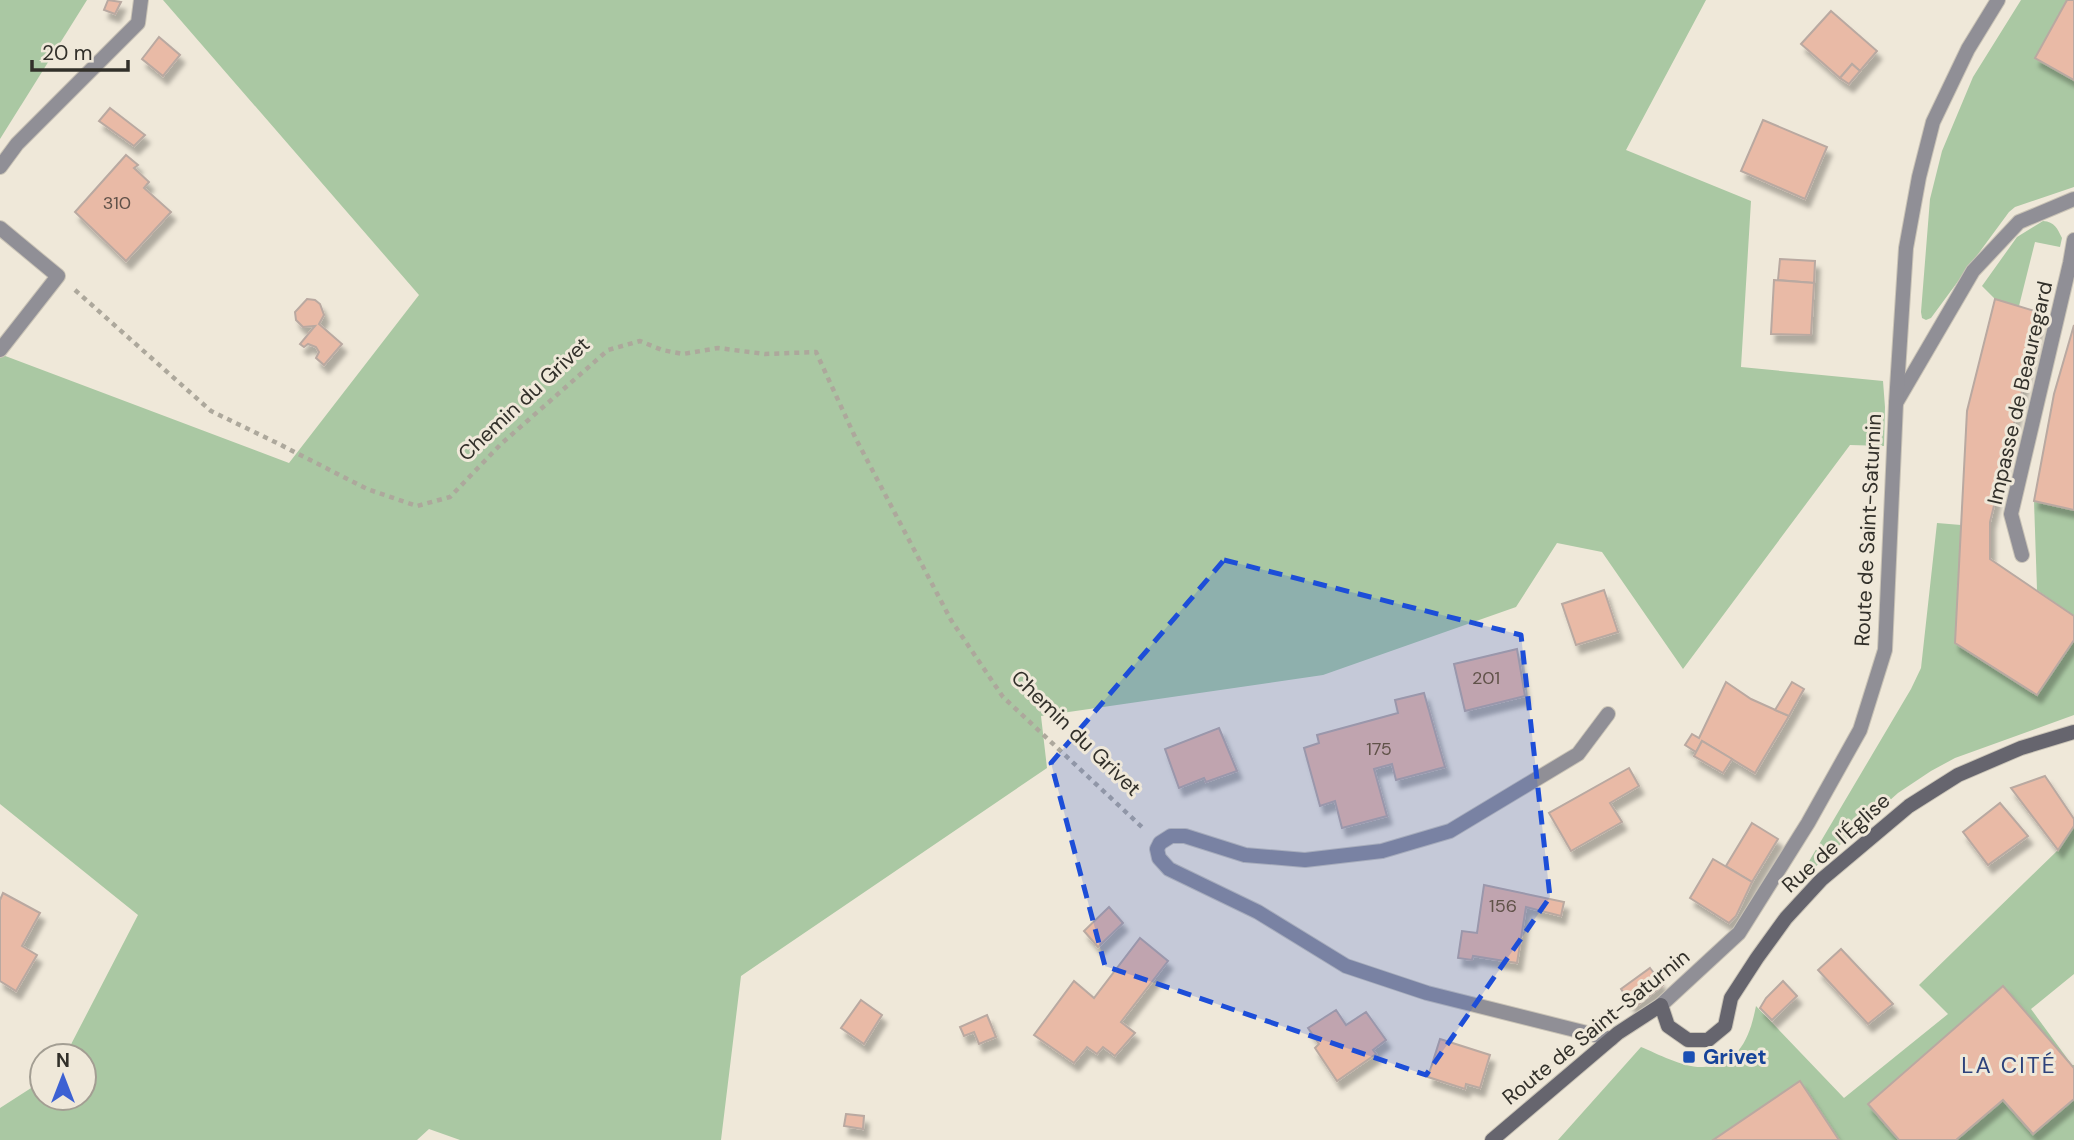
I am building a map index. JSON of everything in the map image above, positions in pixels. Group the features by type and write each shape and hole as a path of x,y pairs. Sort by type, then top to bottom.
{"street":[{"path":"0,167 17,144 138,23 141,0"},
{"name":"Route de Saint-Saturnin","path":"1492,1140 1611,1038 1661,1005 1738,933 1808,823 1860,730 1885,650 1906,248 1919,177 1933,122 1968,49 1998,0"},
{"path":"1896,403 1973,271 2019,222 2074,199"},
{"path":"0,228 58,276 0,350"},
{"name":"Impasse de Beauregard","path":"2022,555 2011,513 2074,240"},
{"path":"1608,714 1578,754 1450,831 1382,851 1305,860 1245,855 1185,836 1171,836 1160,843 1157,849 1159,858 1169,869 1258,912 1346,965 1427,993 1611,1038"},
{"name":"Rue de l'Église","path":"1661,1005 1668,1026 1688,1040 1708,1040 1725,1026 1731,998 1786,918 1830,872 1909,806 1958,775 2021,748 2074,732"}],"path":[{"name":"Chemin du Grivet","path":"58,276 211,411 367,489 417,506 450,497 501,444 608,350 640,341 662,350 683,354 718,348 765,354 816,352 856,439 951,620 1003,696 1160,843"}],"highlighted area":[{"path":"1224,560 1521,635 1550,897 1426,1075 1105,966 1051,763"}],"green space":[{"path":"0,0 87,0 0,139"},
{"path":"163,0 1706,0 1626,150 1751,201 1741,367 1883,381 1884,446 1850,445 1683,669 1602,552 1557,543 1516,607 1323,675 1041,716 1047,768 741,976 721,1140 460,1140 429,1129 417,1140 0,1140 0,1108 28,1090 28,1112 98,1112 98,1042 72,1042 138,915 0,804 0,354 289,463 419,295"},
{"path":"2021,0 2067,0 2035,58 2074,80 2074,187 2015,207 2009,212 1931,318 1926,320 1922,318 1921,312 1930,199 1942,151 1973,77"},
{"path":"2043,221 2057,228 2062,238 2060,247 2035,242 2019,306 1995,299 1982,286 2017,237"},
{"path":"2034,501 2074,510 2074,616 2037,590"},
{"path":"1937,523 1961,525 1955,643 2037,695 2074,640 2074,715 1955,758 1931,771 1898,793 1795,885 1921,668"},
{"path":"2074,826 2074,974 2031,1009 2074,1065 2074,1140 1558,1140 1641,1047 1696,1067 1716,1065 1726,1061 1741,1047 1756,1006 1844,1098 1948,1014 1919,985 2058,850"}],"building":[{"path":"108,0 121,2 115,14 104,10"},
{"path":"2067,0 2074,0 2074,80 2035,58"},
{"path":"1831,11 1877,51 1860,71 1852,64 1840,78 1801,44"},
{"path":"159,37 180,55 163,76 142,59"},
{"path":"1852,64 1860,71 1849,84 1840,78"},
{"path":"110,108 145,135 134,146 99,121"},
{"path":"1763,120 1827,147 1805,199 1741,171"},
{"path":"126,155 138,165 134,168 149,182 144,188 171,212 126,261 75,212"},
{"path":"1780,259 1815,261 1814,283 1778,280"},
{"path":"1774,280 1814,283 1811,335 1771,334"},
{"path":"307,299 320,304 324,315 319,324 342,344 324,365 316,358 319,352 316,347 308,344 304,347 300,344 315,326 303,327 296,320 295,312"},
{"path":"1995,299 2041,313 1990,522 1990,559 2074,616 2074,640 2037,695 1955,643 1967,411"},
{"path":"2074,325 2074,510 2034,501 2054,394"},
{"path":"1604,590 1618,632 1576,645 1562,604"},
{"path":"1517,649 1525,696 1465,711 1454,664"},
{"path":"1726,682 1751,699 1789,716 1755,773 1702,741 1696,752 1685,745 1692,734 1699,738"},
{"path":"1792,682 1804,689 1789,716 1775,710"},
{"path":"1424,693 1445,767 1396,780 1392,764 1374,769 1387,816 1342,828 1335,801 1320,806 1304,748 1319,743 1317,735 1398,713 1395,700"},
{"path":"1219,728 1237,771 1206,782 1204,778 1179,788 1165,749"},
{"path":"1702,741 1732,759 1723,773 1694,756"},
{"path":"1629,768 1639,786 1610,803 1622,822 1571,851 1549,813"},
{"path":"2045,776 2074,819 2074,826 2058,850 2011,788"},
{"path":"2000,803 2028,836 1988,865 1963,832"},
{"path":"1752,823 1778,839 1752,882 1726,866"},
{"path":"1713,859 1752,882 1736,916 1729,923 1690,898"},
{"path":"1484,885 1564,902 1561,916 1526,907 1517,963 1473,956 1472,960 1458,958 1462,931 1477,933"},
{"path":"3,893 40,913 22,946 37,955 16,991 0,981 0,900"},
{"path":"1109,907 1123,923 1098,947 1084,931"},
{"path":"1140,938 1168,961 1121,1022 1135,1033 1115,1056 1103,1047 1097,1054 1087,1047 1074,1063 1034,1035 1074,981 1094,998"},
{"path":"1841,949 1893,1004 1868,1024 1818,970"},
{"path":"1650,968 1663,985 1634,1008 1621,989"},
{"path":"1783,981 1797,996 1772,1020 1760,1008"},
{"path":"2003,986 2074,1068 2074,1099 2033,1134 2003,1100 1956,1140 1899,1140 1868,1104"},
{"path":"861,1000 882,1015 864,1044 841,1028"},
{"path":"1336,1010 1346,1025 1366,1012 1386,1040 1373,1050 1376,1054 1337,1081 1315,1048 1319,1044 1308,1028"},
{"path":"987,1015 996,1037 979,1044 974,1032 964,1036 960,1027"},
{"path":"1440,1039 1490,1055 1480,1088 1466,1084 1465,1089 1428,1077"},
{"path":"1800,1081 1839,1140 1713,1140"},
{"path":"846,1114 864,1116 863,1129 844,1126"}],"place":[{"name":"Grivet","path":"1689,1057"}],"district":[{"name":"LA CITÉ","path":"2009,1065"}]}
